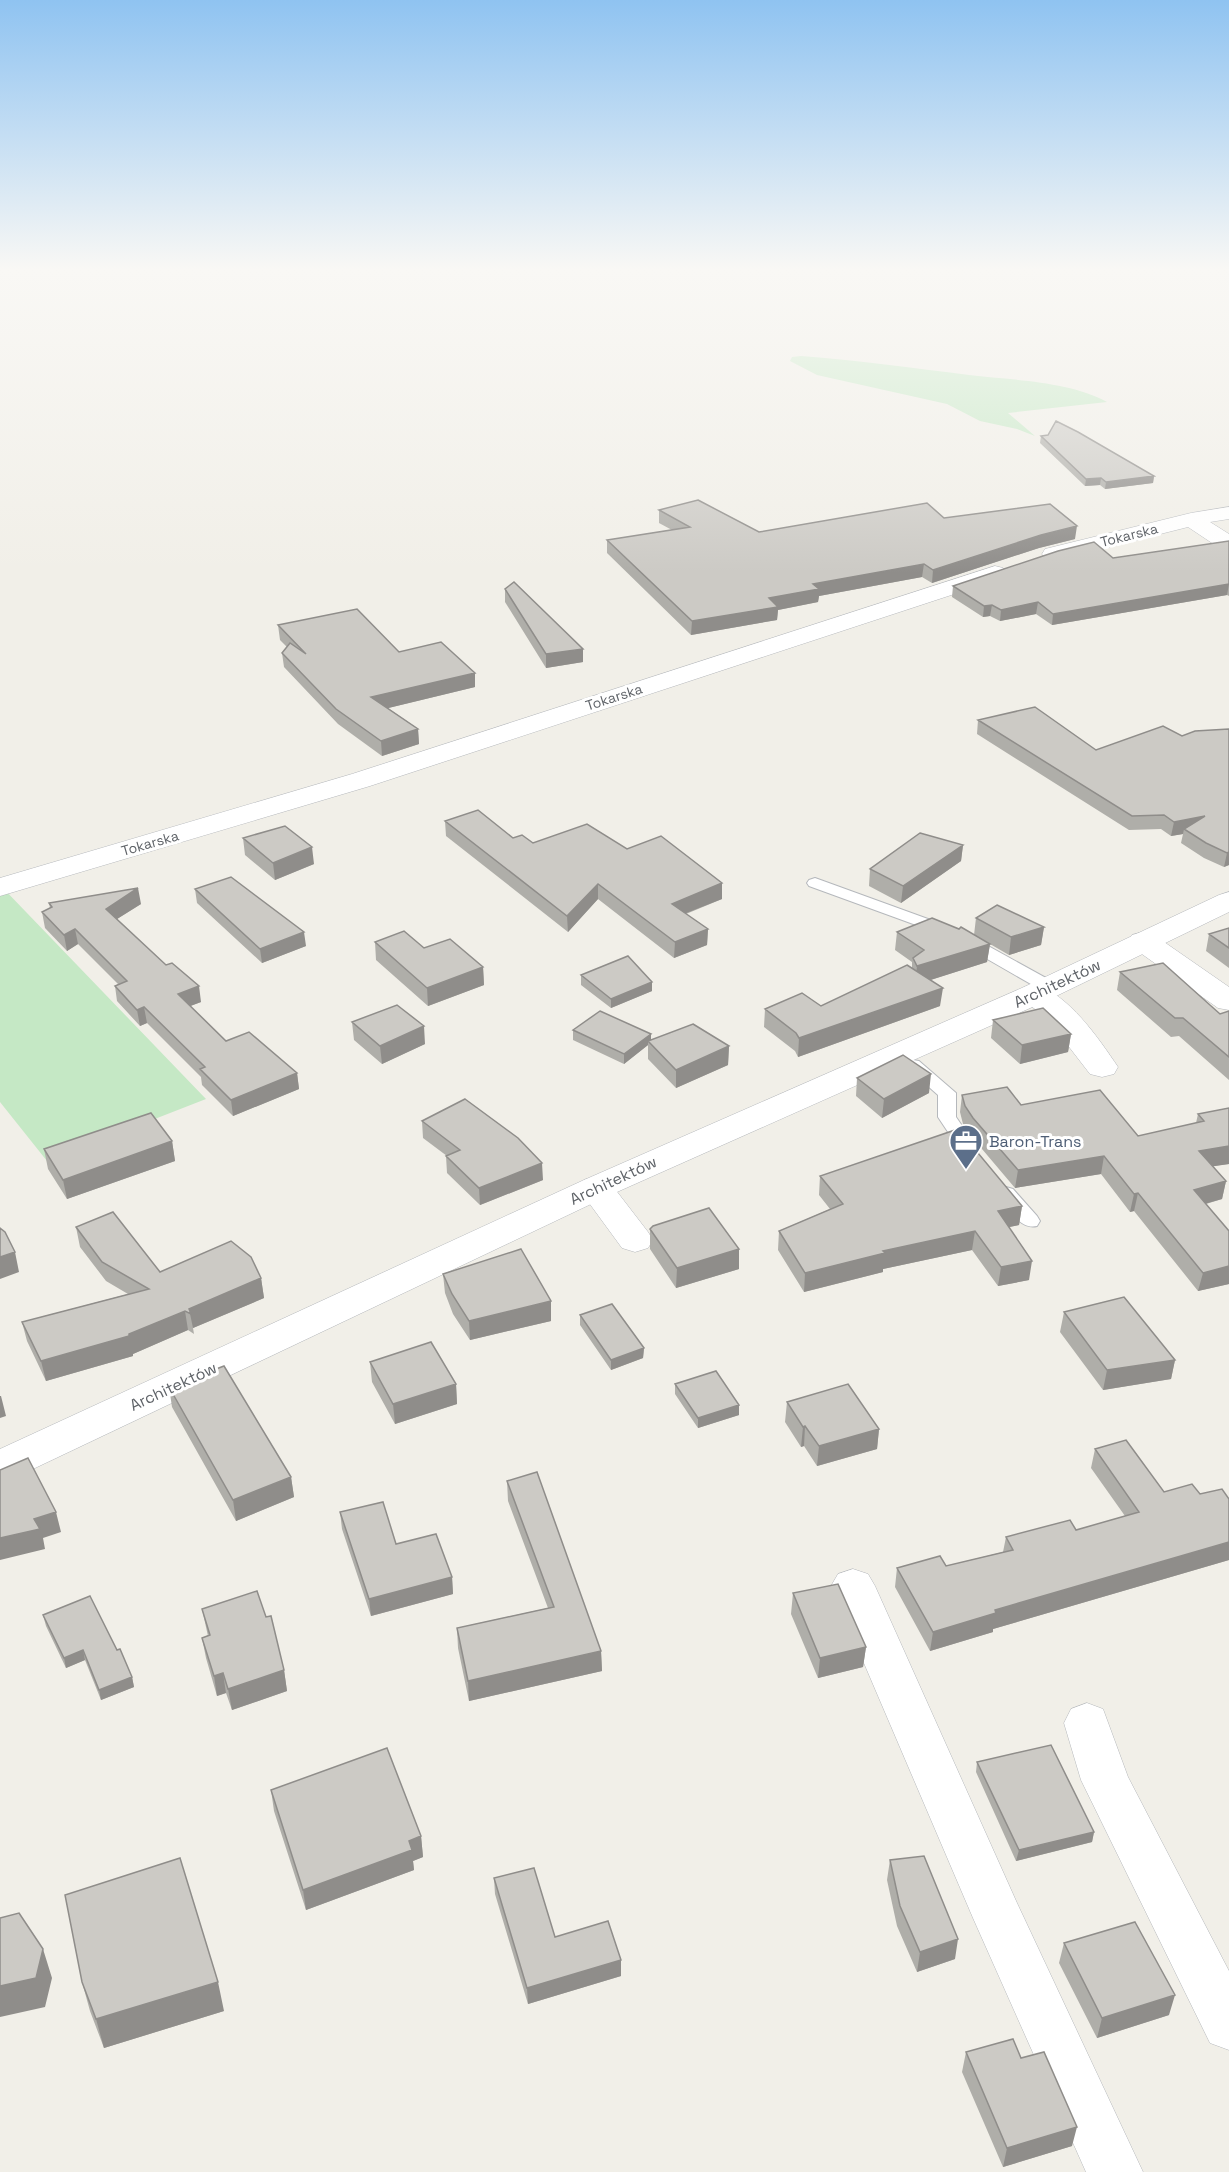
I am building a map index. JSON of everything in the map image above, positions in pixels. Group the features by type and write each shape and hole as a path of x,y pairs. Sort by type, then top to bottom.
{"street":[{"name":"Tokarska","path":"0,887 361,780 1020,564 1191,519 1229,513"},
{"path":"1191,519 1229,544"},
{"name":"Architektów","path":"0,1467 596,1188 1042,990 1229,901"},
{"path":"1143,941 1229,1001"},
{"path":"1042,990 1102,1067"},
{"path":"596,1188 635,1240"},
{"path":"853,1586 998,1918 1115,2172"},
{"path":"1087,1723 1105,1780 1229,2025"}],"lane":[{"path":"815,883 955,934 1042,990"},
{"path":"900,1054 947,1094 947,1117 958,1136 980,1161"},
{"path":"994,1179 1030,1221"}],"green space":[{"path":"808,370 932,370 1040,382 1076,390 1107,402 1008,413 1035,436 1017,429 980,421 947,404 817,375"},
{"path":"0,886 206,1099 47,1161 0,1102"}],"building":[{"path":"1056,421 1154,476 1106,482 1101,478 1086,479 1041,436 1048,435"},
{"path":"698,500 759,532 927,503 944,518 1050,504 1077,526 1041,535 933,570 924,564 813,584 819,589 769,598 778,607 692,621 607,540 690,527 659,510"},
{"path":"1229,541 1229,584 1053,614 1038,602 1001,610 992,605 984,606 953,586 1058,551 1094,542 1113,558"},
{"path":"514,582 583,649 546,654 505,589"},
{"path":"357,609 399,652 441,642 475,673 371,697 418,729 381,741 336,709 282,653 290,643 306,654 278,625"},
{"path":"1035,707 1096,750 1163,726 1182,736 1195,731 1229,729 1229,852 1206,843 1184,829 1205,816 1174,822 1164,815 1132,816 978,720"},
{"path":"478,810 513,838 522,835 533,843 587,824 627,849 661,836 722,883 672,904 708,929 675,942 598,884 567,916 445,821"},
{"path":"285,826 312,847 273,863 243,838"},
{"path":"920,833 963,845 903,886 870,869"},
{"path":"231,877 304,932 260,949 195,889"},
{"path":"138,888 106,909 166,965 172,963 199,986 178,994 226,1041 249,1032 297,1073 231,1100 200,1069 205,1067 144,1007 137,1010 115,986 127,981 75,929 64,935 42,912 52,907 49,903"},
{"path":"997,905 1044,927 1011,937 976,918"},
{"path":"932,918 959,929 961,927 990,944 917,966 913,958 924,950 897,932"},
{"path":"1229,928 1229,948 1209,934"},
{"path":"404,931 424,948 450,939 483,967 427,988 375,942"},
{"path":"628,956 652,982 611,999 581,975"},
{"path":"1163,963 1220,1014 1229,1011 1229,1057 1183,1018 1175,1018 1120,972"},
{"path":"907,965 943,988 799,1038 796,1033 765,1009 802,993 821,1006"},
{"path":"397,1005 424,1026 380,1046 352,1022"},
{"path":"1043,1008 1071,1034 1022,1045 993,1020"},
{"path":"600,1011 651,1034 624,1054 573,1030"},
{"path":"693,1024 729,1046 676,1070 648,1041"},
{"path":"903,1055 931,1074 884,1099 857,1078"},
{"path":"1007,1087 1021,1105 1100,1090 1138,1136 1204,1121 1198,1114 1229,1108 1229,1146 1199,1151 1226,1181 1194,1190 1229,1231 1229,1266 1203,1273 1138,1193 1134,1194 1104,1156 1018,1170 973,1118 965,1106 962,1095"},
{"path":"465,1099 518,1138 542,1163 479,1188 446,1156 460,1150 422,1121"},
{"path":"151,1113 172,1141 63,1180 44,1149"},
{"path":"958,1129 1022,1206 998,1211 1032,1261 1001,1267 975,1231 883,1251 885,1253 805,1273 779,1231 843,1204 820,1176"},
{"path":"709,1208 739,1249 677,1268 650,1229 653,1226"},
{"path":"113,1212 160,1272 231,1241 251,1257 261,1278 189,1309 191,1314 185,1311 129,1334 129,1336 41,1361 22,1322 149,1289 102,1262 76,1227"},
{"path":"0,1228 5,1232 15,1252 0,1257"},
{"path":"521,1249 551,1301 469,1321 452,1294 443,1274"},
{"path":"1124,1297 1175,1360 1107,1370 1064,1312"},
{"path":"612,1304 644,1348 611,1360 580,1315"},
{"path":"431,1342 456,1384 393,1404 370,1362"},
{"path":"224,1366 291,1477 233,1500 169,1387"},
{"path":"716,1371 739,1405 698,1418 675,1384"},
{"path":"848,1384 879,1429 819,1446 787,1402"},
{"path":"1126,1440 1164,1492 1192,1484 1200,1494 1222,1489 1229,1499 1229,1542 995,1610 996,1613 933,1632 897,1568 940,1556 946,1566 1013,1550 1006,1537 1070,1520 1076,1530 1139,1512 1095,1449"},
{"path":"28,1458 56,1512 34,1519 40,1529 0,1538 0,1470"},
{"path":"537,1472 601,1651 468,1681 457,1628 554,1607 507,1481"},
{"path":"383,1502 396,1544 436,1534 452,1577 369,1599 340,1512"},
{"path":"838,1584 866,1647 820,1658 793,1593"},
{"path":"257,1591 266,1617 271,1616 284,1670 228,1689 223,1673 214,1676 202,1638 210,1635 202,1609"},
{"path":"90,1596 117,1650 120,1649 132,1677 99,1690 83,1650 64,1658 43,1615"},
{"path":"1051,1745 1094,1832 1019,1850 977,1762"},
{"path":"387,1748 421,1836 409,1841 412,1850 303,1890 271,1790"},
{"path":"924,1856 958,1939 920,1952 900,1906 890,1860"},
{"path":"180,1858 218,1982 96,2019 82,1982 65,1895"},
{"path":"534,1868 555,1937 608,1921 621,1960 527,1988 494,1878"},
{"path":"19,1913 43,1949 36,1978 0,1986 0,1918"},
{"path":"1135,1922 1175,1995 1102,2018 1064,1943"},
{"path":"1013,2039 1021,2058 1044,2052 1077,2127 1007,2148 966,2052"}],"place":[{"name":"Baron-Trans","path":"966,1170"}]}
